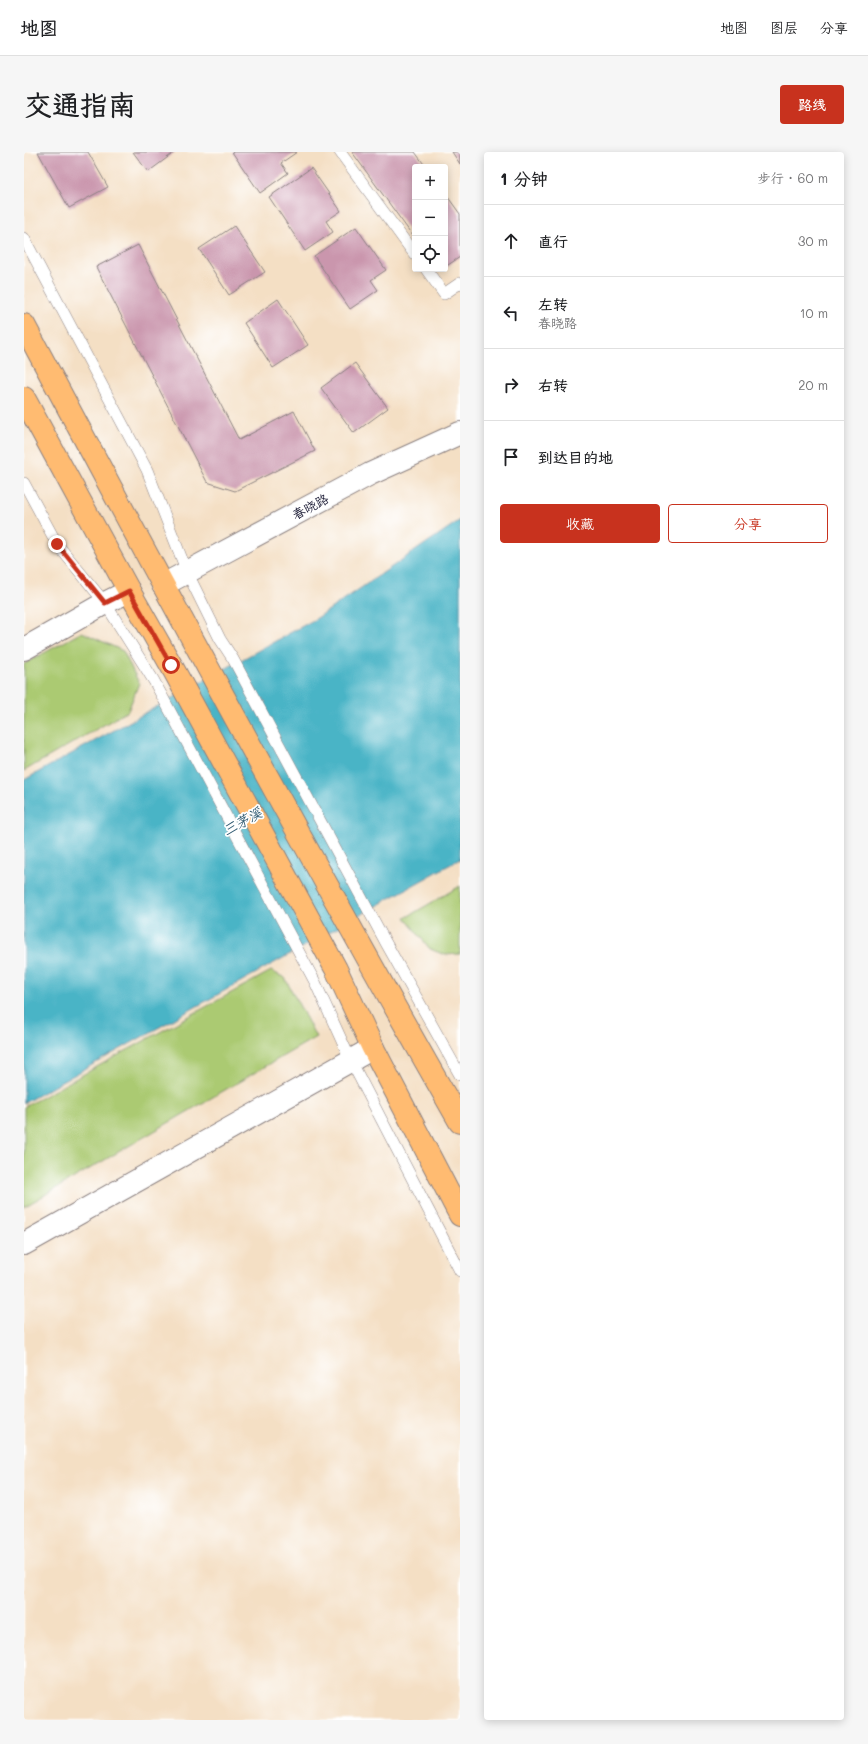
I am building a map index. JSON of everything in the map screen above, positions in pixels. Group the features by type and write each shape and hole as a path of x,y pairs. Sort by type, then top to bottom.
{"main road":[{"path":"24,325 163,585 365,956 460,1122"},
{"path":"24,398 336,969 373,1048 460,1215"}],"street":[{"name":"春晓路","path":"163,585 370,474 460,433"},
{"path":"24,648 129,591"},
{"path":"24,1244 373,1048"}],"lane":[{"path":"340,152 412,251"},
{"path":"24,238 147,470 187,572 220,639 233,659 386,943 460,1075"},
{"path":"428,272 444,294 460,283"},
{"path":"24,483 57,544 105,603 154,681 315,982 351,1061 460,1271"}],"green space":[{"path":"82,632 123,651 139,683 128,711 24,771 24,664"},
{"path":"460,886 460,954 445,955 430,949 405,918"},
{"path":"271,971 285,978 316,1037 24,1207 24,1107"}],"water":[{"name":"三茅溪","path":"460,520 460,859 24,1103 24,780 317,618"}],"building":[{"path":"38,152 88,152 108,187 69,208"},
{"path":"133,152 175,152 148,172"},
{"path":"232,152 297,152 281,163 288,173 260,193"},
{"path":"352,152 415,152 424,164 412,164 412,235"},
{"path":"452,152 460,152 460,164"},
{"path":"311,168 341,211 326,221 333,232 305,251 269,197"},
{"path":"448,197 460,214 460,257 448,265"},
{"path":"234,226 265,272 229,295 199,249"},
{"path":"356,227 386,270 371,280 378,290 350,309 314,256"},
{"path":"138,245 239,440 294,411 315,451 235,491 207,482 96,267"},
{"path":"278,299 308,345 273,368 244,323"},
{"path":"355,363 388,408 354,433 321,388"}],"route":[{"path":"57,544 105,603 129,591 171,665"}]}
